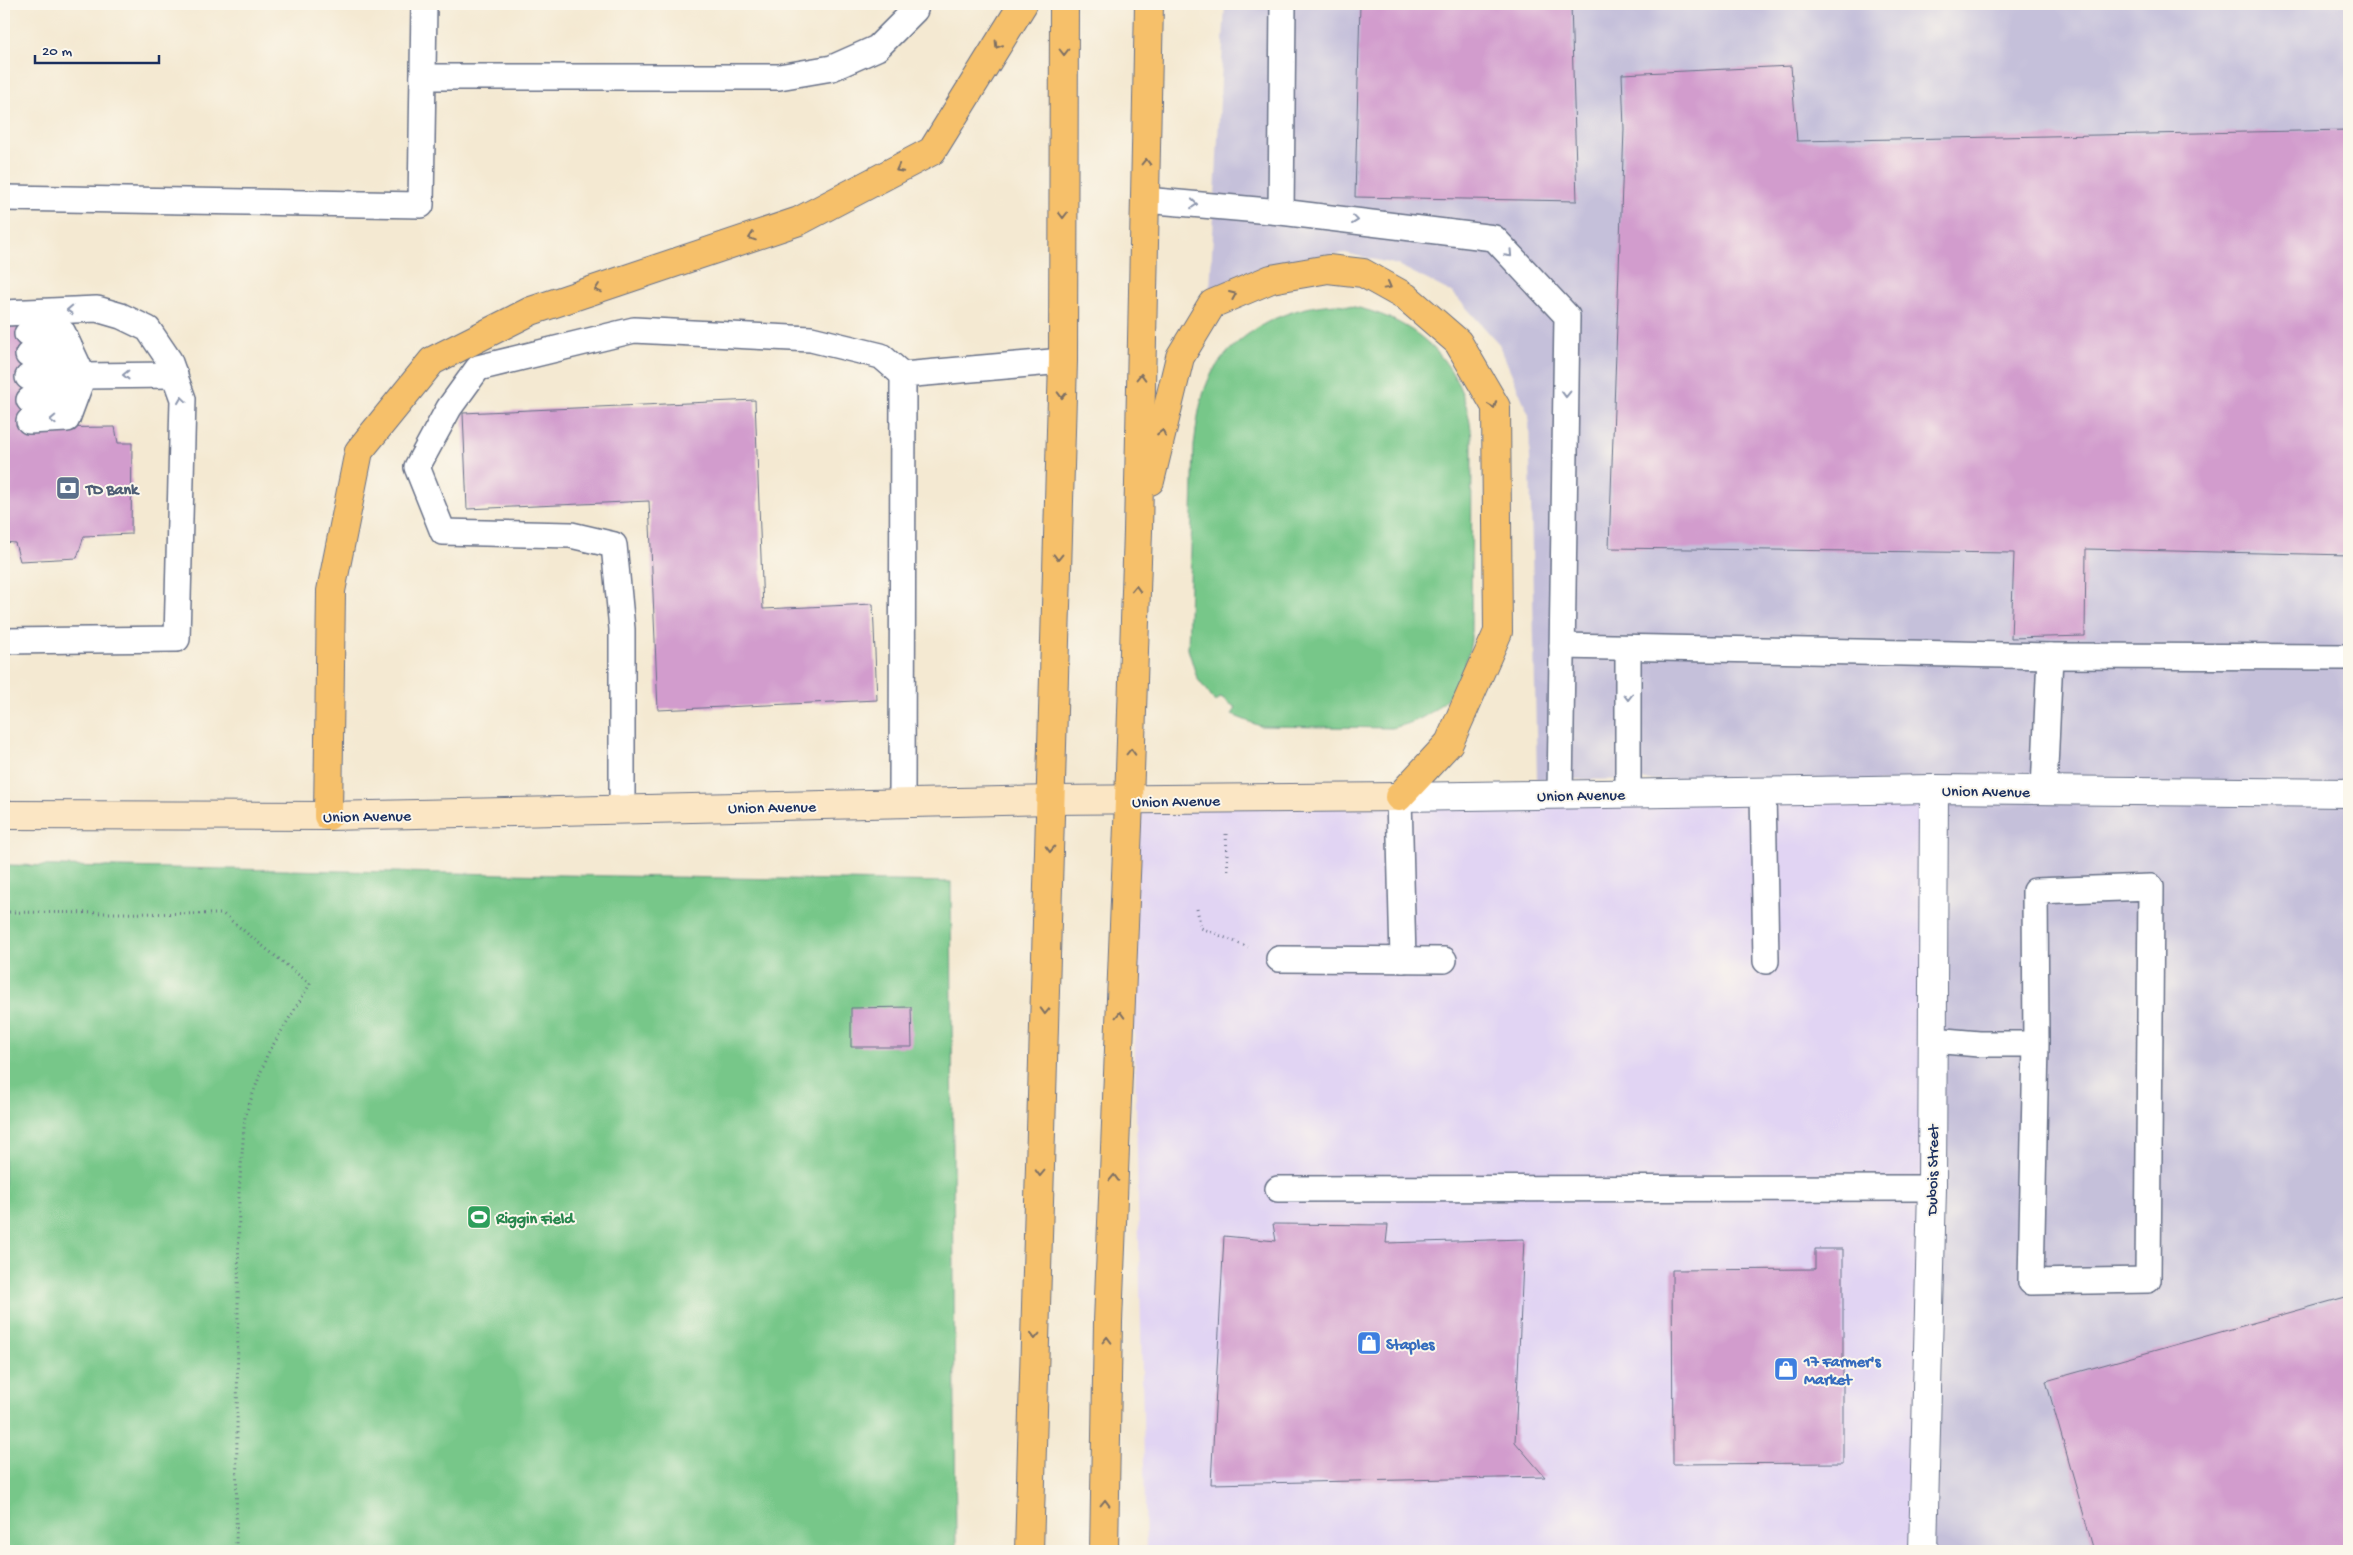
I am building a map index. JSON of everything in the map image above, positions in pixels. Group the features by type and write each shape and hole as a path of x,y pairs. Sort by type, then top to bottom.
{"highway":[{"path":"328,816 331,590 359,451 432,361 531,311 799,221 932,151 1023,4"},
{"path":"1029,1551 1052,800 1063,361 1064,4"},
{"path":"1104,1551 1108,1322 1138,531 1149,4"},
{"path":"1138,531 1180,356 1212,304 1271,279 1328,269 1363,273 1406,297 1458,342 1496,407 1498,632 1449,743 1399,797"}],"street":[{"name":"Union Avenue","path":"4,815 328,816 1052,800 1129,801 1934,789 2349,793"},
{"name":"Dubois Street","path":"1922,1551 1932,1188 1934,789"}],"lane":[{"path":"4,198 421,205 424,4"},
{"path":"423,76 779,77 832,68 877,48 915,10 916,4"},
{"path":"1281,212 1284,4"},
{"path":"1145,200 1281,212 1494,238 1566,316 1560,794"},
{"path":"4,313 97,309 121,316 148,329 170,360 183,399 177,638 4,641"},
{"path":"622,810 622,629 614,545 571,535 442,532 417,467 449,408 478,368 634,330 811,339 881,356 903,375 1063,361"},
{"path":"63,333 83,376 67,419 28,377 63,333"},
{"path":"28,377 175,375"},
{"path":"902,803 903,375"},
{"path":"1562,646 2050,656 2349,657"},
{"path":"1628,648 1628,794"},
{"path":"2044,790 2050,656"},
{"path":"1763,792 1766,961"},
{"path":"1399,797 1403,960"},
{"path":"2151,887 2148,1280 2031,1282 2036,1044 2035,891 2151,887"},
{"path":"1279,959 1444,960"},
{"path":"1933,1040 1979,1044 2036,1044"},
{"path":"1278,1189 1932,1188"}],"path":[{"path":"1198,909 1201,928 1279,959"},
{"path":"4,912 223,914 310,984 267,1055 245,1116 239,1192 236,1551"}],"shaded area":[{"path":"1225,4 2349,4 2349,1551 1926,1551 1936,783 1537,779 1529,415 1499,344 1453,293 1398,265 1345,253 1285,260 1210,291"},
{"path":"1934,789 1952,1551 1146,1551 1129,801"}],"green space":[{"path":"1337,304 1364,309 1389,318 1411,330 1430,345 1446,364 1459,385 1467,410 1472,438 1471,641 1462,673 1455,687 1436,708 1423,717 1409,723 1392,728 1260,726 1232,715 1236,708 1221,697 1215,702 1197,678 1188,649 1194,446 1198,417 1205,388 1213,371 1237,343 1267,322 1283,315 1301,309"},
{"name":"Riggin Field","path":"4,865 951,882 956,1551 4,1551"}],"building":[{"path":"1360,4 1571,4 1577,201 1355,197"},
{"path":"1791,66 1797,141 2349,130 2349,555 2086,549 2085,636 2011,638 2014,553 1609,548 1624,129 1622,74"},
{"name":"TD Bank","path":"27,325 29,428 115,427 118,443 132,443 131,534 84,536 77,558 20,561 15,543 4,542 4,326"},
{"path":"755,400 763,609 873,604 877,700 658,710 649,501 467,509 463,413"},
{"path":"911,1007 912,1047 851,1047 851,1008"},
{"name":"Staples","path":"1273,1224 1388,1225 1386,1243 1524,1239 1515,1442 1545,1477 1211,1484 1224,1236 1276,1241"},
{"path":"1815,1249 1843,1249 1843,1463 1673,1464 1672,1270 1815,1269"},
{"path":"2349,1296 2349,1551 2094,1551 2046,1381"}],"place":[{"name":"TD Bank","path":"68,488"},
{"name":"Riggin Field","path":"479,1217"},
{"name":"Staples","path":"1369,1343"},
{"name":"17 Farmer's Market","path":"1786,1369"}]}
